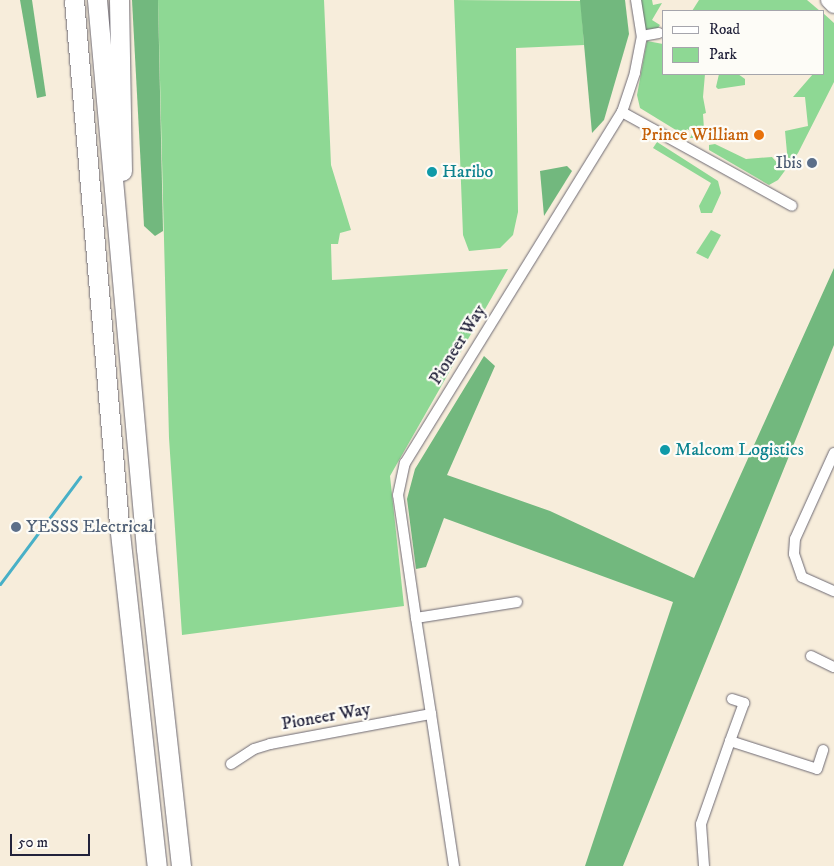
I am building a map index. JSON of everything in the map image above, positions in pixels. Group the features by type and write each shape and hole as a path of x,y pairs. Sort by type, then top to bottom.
{"highway":[{"path":"65,0 88,190"},
{"path":"74,0 88,190 128,612 157,866"},
{"path":"97,0 126,349 181,866"},
{"path":"119,0 126,349"}],"main road":[{"path":"828,0 834,5"}],"street":[{"name":"Pioneer Way","path":"454,866 398,495 405,463 622,112 635,73 642,36 636,0"},
{"path":"642,36 659,33"},
{"path":"622,112 792,206"},
{"path":"834,453 795,540 794,554 802,577 834,590"},
{"path":"416,618 518,602"},
{"path":"811,656 834,667"},
{"path":"704,866 701,824 744,703 732,699"},
{"name":"Pioneer Way","path":"231,764 254,749 270,744 430,714"},
{"path":"730,741 817,769 823,750"}],"green space":[{"path":"20,0 32,0 46,96 37,98"},
{"path":"132,0 158,0 163,231 155,236 144,226"},
{"path":"158,0 324,0 331,165 351,230 340,233 338,244 331,244 332,280 508,269 390,476 404,606 182,635 169,438"},
{"path":"454,0 581,1 584,45 516,48 518,212 513,235 500,248 469,251 463,235"},
{"path":"580,0 625,0 629,34 604,120 592,133"},
{"path":"641,0 652,0 653,5 662,3 652,20 660,25 658,28 644,30"},
{"path":"699,0 807,0 819,10 693,10"},
{"path":"824,14 834,23 834,82 798,153 778,180 769,185 709,150 709,145 715,144 746,159 772,157 780,166 788,164 785,131 808,126 805,97 793,97 812,75 824,75"},
{"path":"647,41 662,44 662,75 705,75 703,97 706,113 703,114 704,129 698,138 690,138 693,132 687,129 684,135 640,108 637,95"},
{"path":"719,75 739,75 745,79 745,85 718,89 716,87"},
{"path":"657,142 718,181 721,193 712,213 701,213 699,206 711,183 653,148"},
{"path":"567,166 572,171 544,216 540,171"},
{"path":"711,230 721,235 708,259 696,253"},
{"path":"834,268 834,345 623,866 585,866 673,602 444,518 426,567 416,569 407,499 415,469 484,356 495,366 447,475 550,511 694,578"}],"waterway":[{"path":"0,584 80,477"}],"place":[{"name":"Prince William","path":"759,135"},
{"name":"Ibis","path":"812,163"},
{"name":"Haribo","path":"432,172"},
{"name":"Malcom Logistics","path":"665,450"},
{"name":"YESSS Electrical","path":"16,527"}]}
